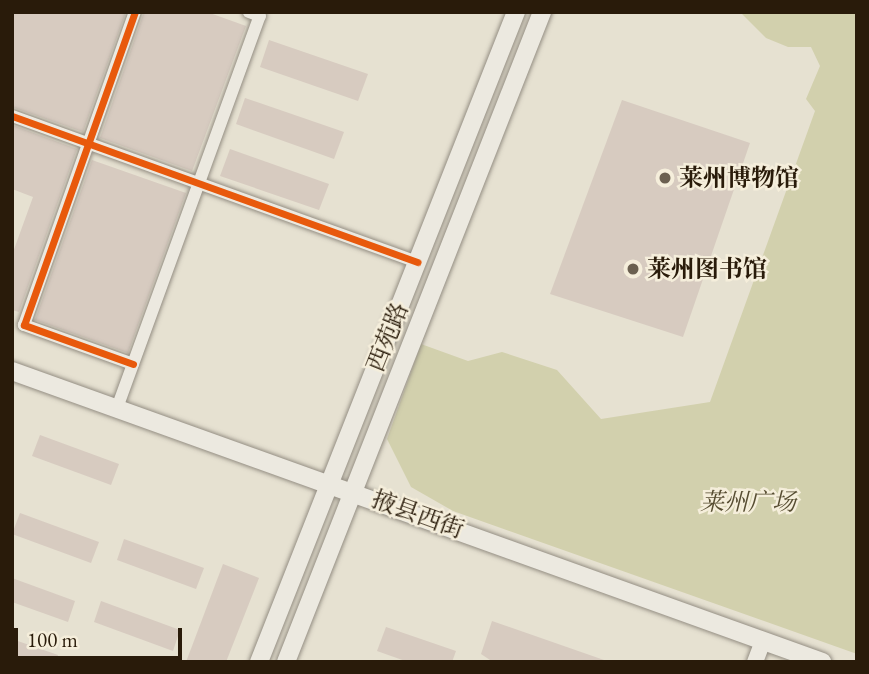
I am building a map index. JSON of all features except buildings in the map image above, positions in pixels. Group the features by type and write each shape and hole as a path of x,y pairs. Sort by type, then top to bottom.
{"main road":[{"name":"西苑路","path":"259,662 516,12"},
{"name":"西苑路","path":"286,662 542,12"},
{"name":"掖县西街","path":"12,371 330,482 822,662"}],"street":[{"path":"133,364 18,323 89,144 135,12"},
{"path":"117,408 199,184 257,14"},
{"path":"12,116 417,262"},
{"path":"755,662 763,640"}],"green space":[{"name":"莱州广场","path":"740,12 857,12 857,654 453,511 411,487 387,439 421,344 468,361 502,352 557,370 601,419 710,402 815,111 806,99 820,66 811,47 788,47 766,38"}],"cycle path":[{"path":"133,364 24,325 135,12"},
{"path":"12,116 417,262"}],"place":[{"name":"莱州博物馆","path":"665,178"},
{"name":"莱州图书馆","path":"633,269"}]}
